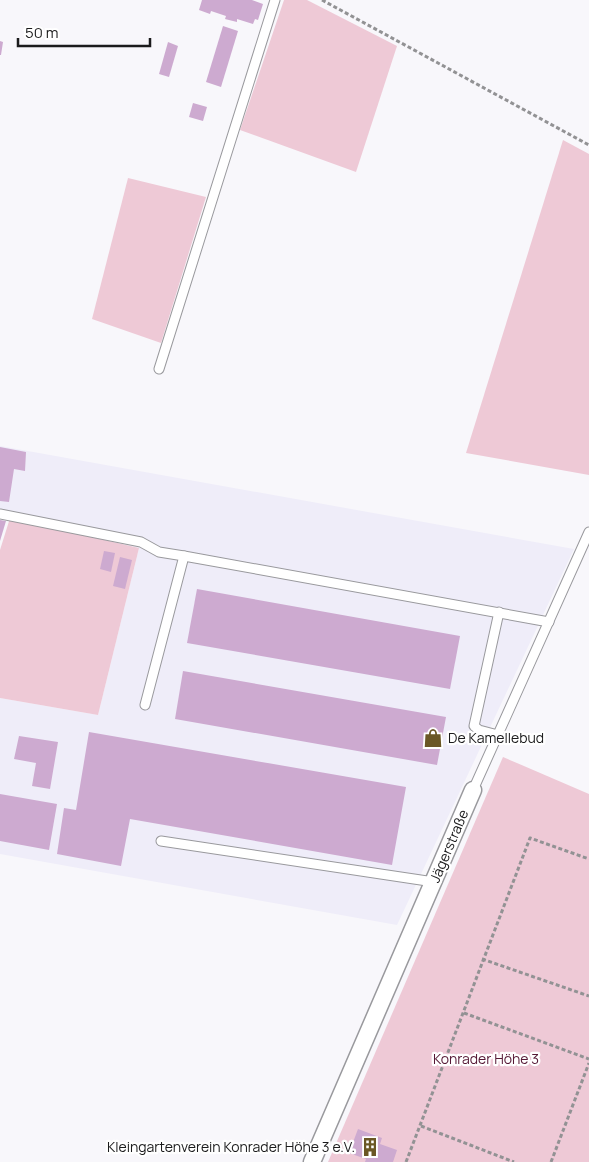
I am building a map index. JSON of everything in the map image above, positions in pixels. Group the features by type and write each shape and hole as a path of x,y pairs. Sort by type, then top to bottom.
{"street":[{"name":"Jägerstraße","path":"312,1162 473,790"}],"lane":[{"path":"159,369 275,0"},
{"path":"0,514 141,542 158,552 549,622"},
{"name":"Jägerstraße","path":"473,790 589,532"},
{"path":"145,705 184,556"},
{"path":"498,735 479,730 474,726 499,612"},
{"path":"161,841 434,882"}],"path":[{"path":"322,0 589,145"},
{"path":"406,1162 464,1013 482,959 530,838 589,860"},
{"path":"482,959 589,996"},
{"path":"464,1013 589,1059"},
{"path":"550,1162 589,1063"},
{"path":"421,1126 514,1162"}],"shaded area":[{"path":"0,446 574,549 397,925 0,854 0,698 98,715 139,548 0,516"}],"green space":[{"path":"284,0 307,0 397,46 356,172 240,130"},
{"path":"563,140 589,154 589,475 466,453"},
{"path":"128,178 206,197 161,343 92,319"},
{"path":"10,518 139,548 98,715 0,698 0,550"},
{"name":"Konrader Höhe 3","path":"503,757 589,794 589,1162 328,1162"}],"building":[{"path":"202,0 252,0 263,4 258,20 255,19 253,24 237,19 237,22 225,19 226,16 211,11 210,14 199,10"},
{"path":"223,26 238,31 221,87 206,82"},
{"path":"0,41 3,42 1,55 0,55"},
{"path":"168,42 178,46 169,77 159,74"},
{"path":"193,103 207,107 203,121 189,117"},
{"path":"0,447 26,452 25,471 14,469 9,502 0,501"},
{"path":"0,520 6,521 0,541"},
{"path":"104,551 115,553 111,572 100,569"},
{"path":"120,557 132,560 125,589 113,586"},
{"path":"197,589 460,636 450,689 187,643"},
{"path":"183,671 446,717 437,765 175,719"},
{"path":"89,732 406,787 392,865 130,819 121,866 57,854 64,808 76,810"},
{"path":"19,736 58,742 50,789 32,786 36,763 14,759"},
{"path":"0,794 57,804 49,850 0,841"},
{"name":"Kleingartenverein Konrader Höhe 3 e.V.","path":"358,1129 382,1138 380,1144 397,1150 393,1162 365,1162 366,1159 349,1153"}],"place":[{"name":"De Kamellebud","path":"433,738"},
{"name":"Kleingartenverein Konrader Höhe 3 e.V.","path":"370,1147"}]}
